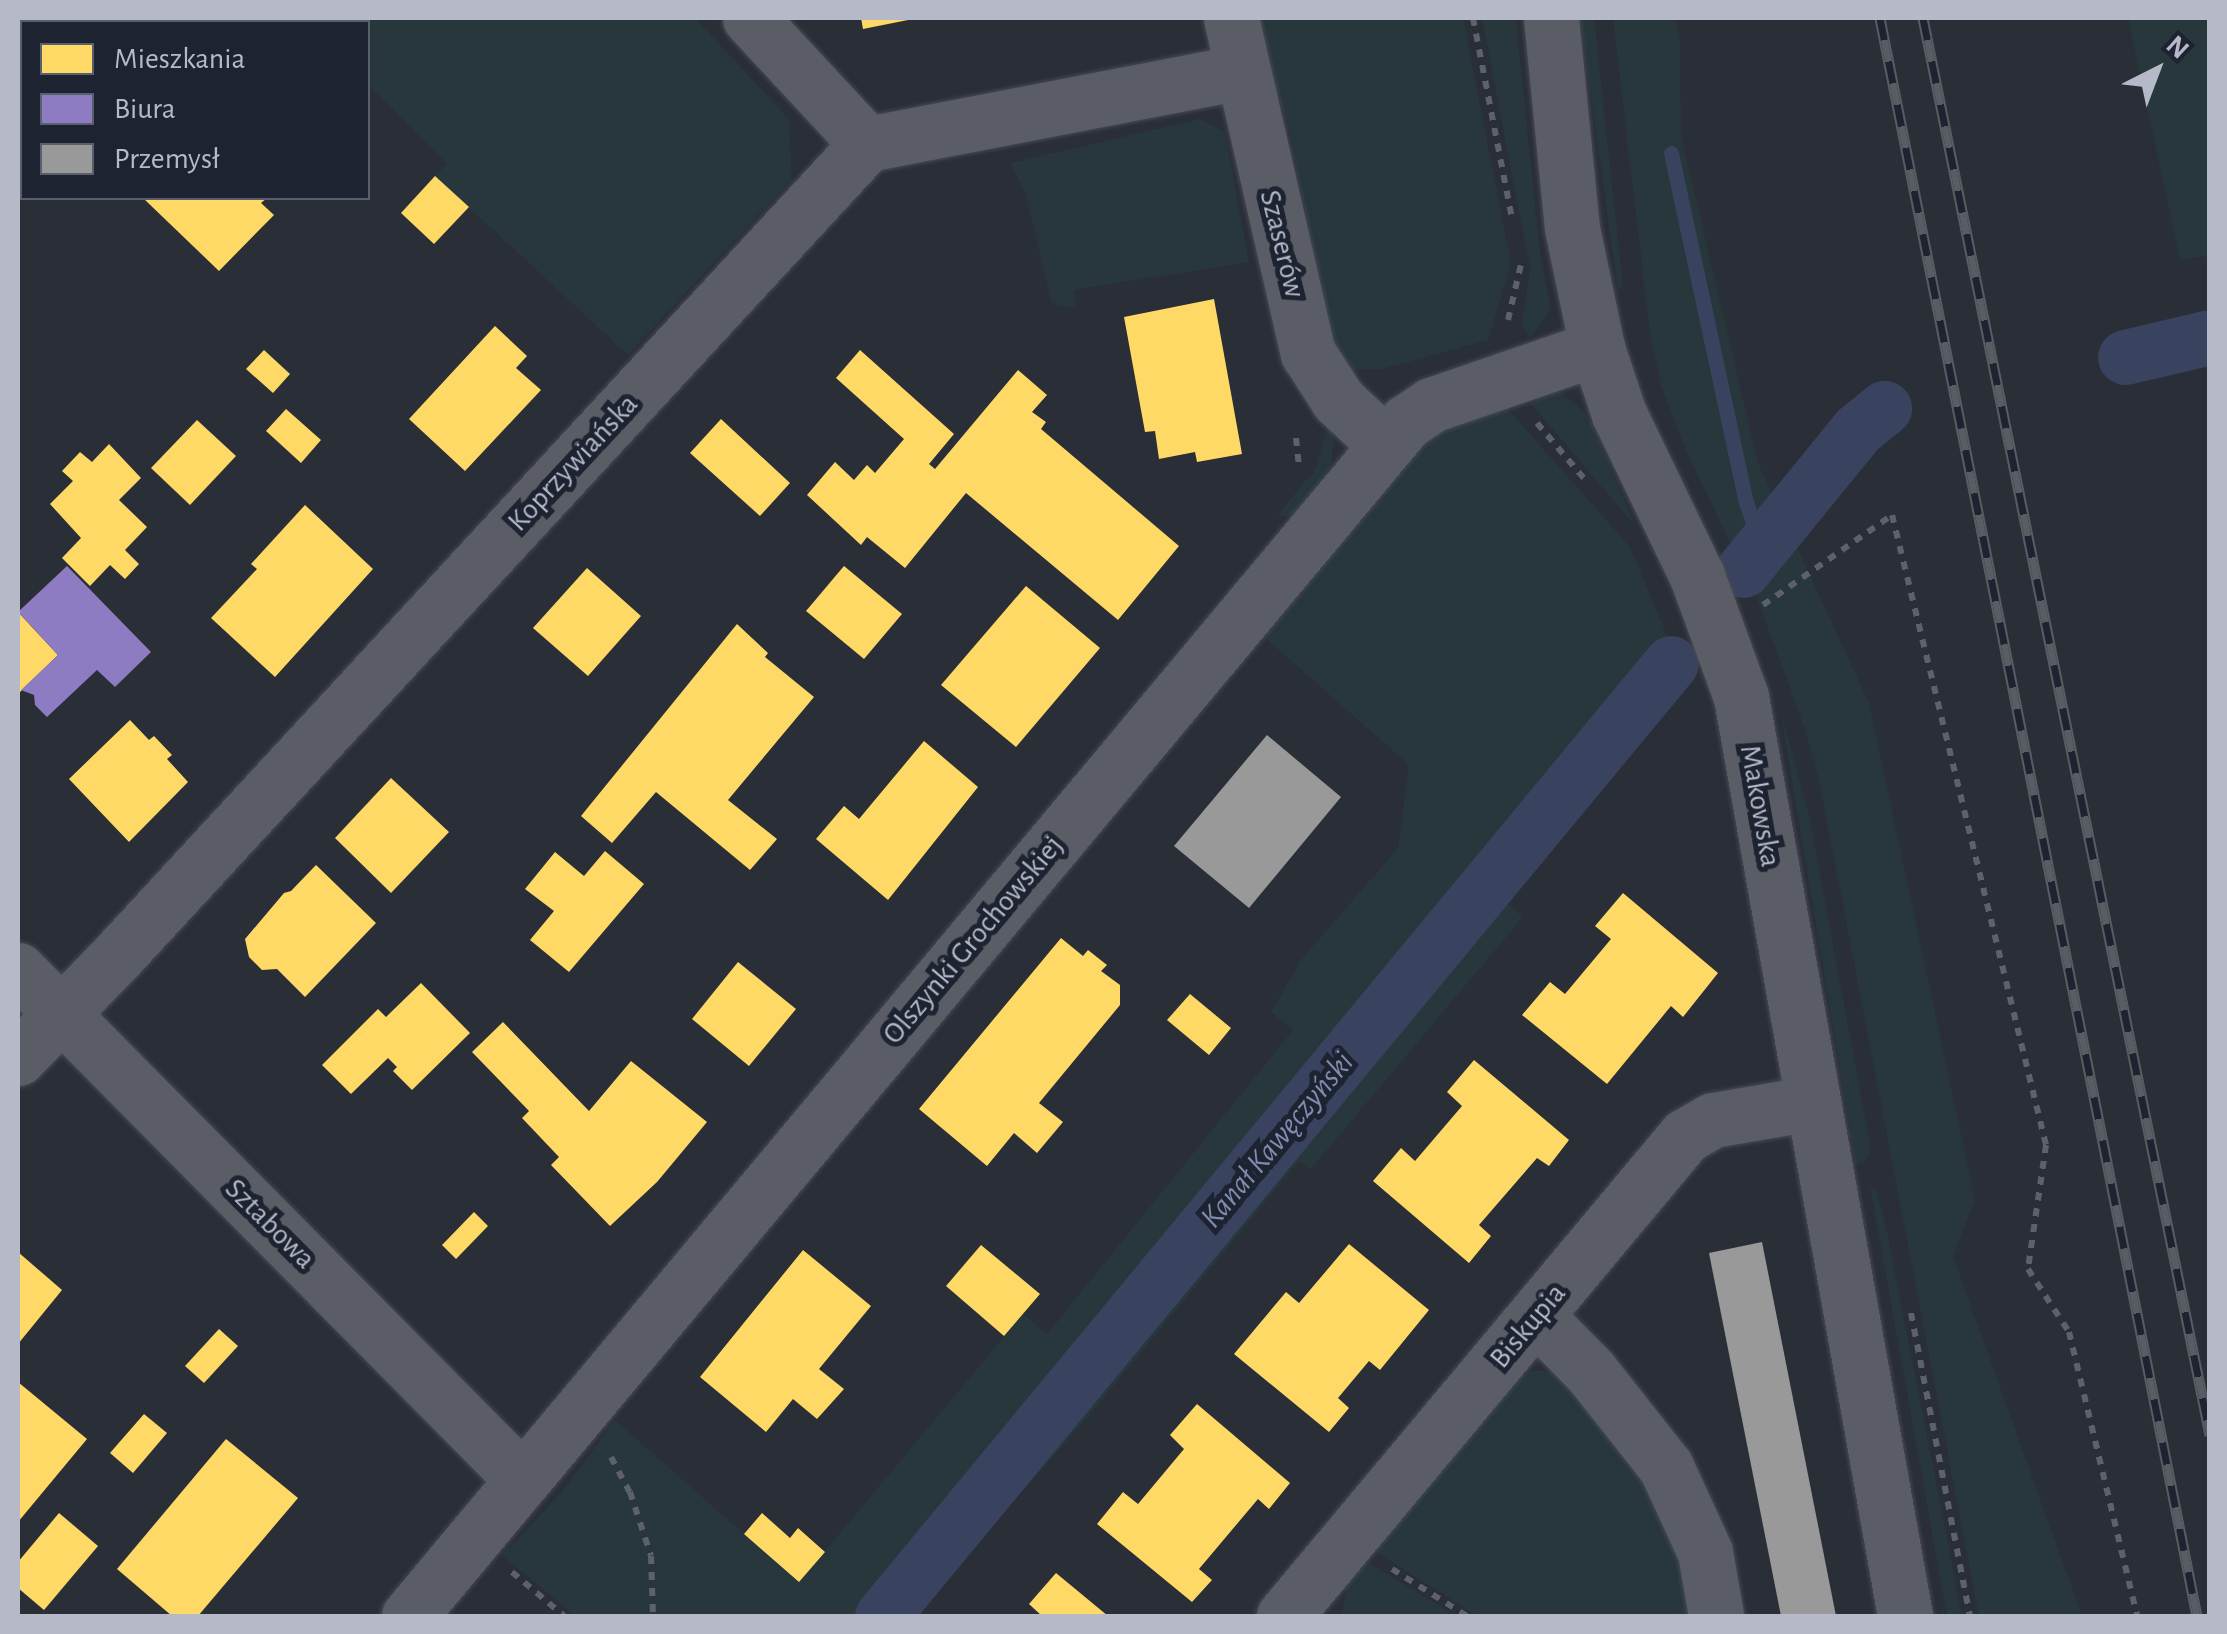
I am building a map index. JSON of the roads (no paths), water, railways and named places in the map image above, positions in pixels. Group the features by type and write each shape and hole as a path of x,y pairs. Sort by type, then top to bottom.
{"street":[{"path":"750,18 867,144 1240,72"},
{"name":"Szaserów","path":"1231,18 1240,72 1308,353 1338,400 1384,444"},
{"name":"Makowska","path":"1551,18 1572,228 1596,348 1619,414 1696,576 1741,697 1905,1616"},
{"name":"Koprzywiańska","path":"18,1058 867,144"},
{"name":"Olszynki Grochowskiej","path":"409,1616 1384,444 1431,405 1596,348"},
{"name":"Sztabowa","path":"18,970 522,1479"},
{"name":"Biskupia","path":"1284,1616 1692,1130 1740,1113 1812,1103"},
{"path":"1536,1316 1591,1372 1666,1467 1704,1552 1716,1616"}],"waterway":[{"path":"1671,153 1746,502 1754,525 1770,536"},
{"name":"Kanał Kawęczyński","path":"2125,357 2210,337"},
{"name":"Kanał Kawęczyński","path":"1743,570 1857,430 1884,408"},
{"name":"Kanał Kawęczyński","path":"882,1616 1671,663"}],"railway":[{"path":"1880,18 2197,1616"},
{"path":"1923,18 2210,1435"}]}
